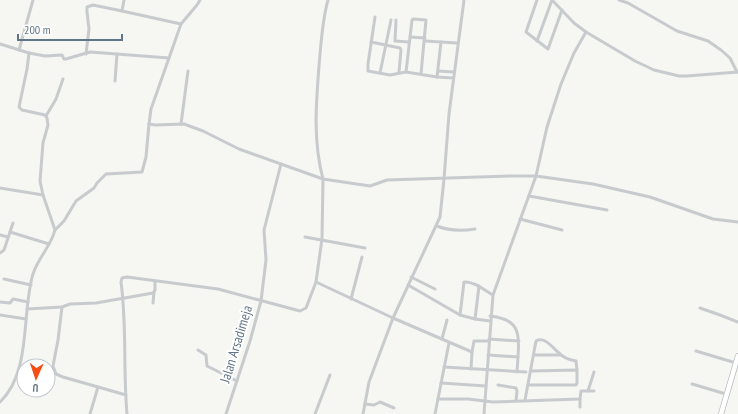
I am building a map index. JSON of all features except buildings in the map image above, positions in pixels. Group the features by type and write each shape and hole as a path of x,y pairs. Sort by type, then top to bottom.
{"main road":[{"path":"721,414 738,356"}],"street":[{"path":"19,50 32,0"},
{"path":"122,11 124,0"},
{"path":"0,402 10,391 16,379 22,350 31,285 37,264 49,244 55,230 64,221 76,201 94,188 106,174 142,172 146,157 151,109 181,24 200,0"},
{"path":"328,0 324,14 320,49 316,121 318,162 323,179 322,240 316,282 393,318 472,352"},
{"path":"363,414 369,382 393,318 411,277 437,226 441,213 449,114 457,43 464,0"},
{"path":"537,0 526,32 548,49 562,10"},
{"path":"537,41 552,0 586,32 635,61 654,70 678,76 737,72 730,58 708,41 677,31 628,3 619,0"},
{"path":"86,54 89,25 87,12 88,7 93,5 181,24"},
{"path":"376,17 371,42 368,70 380,74 393,75 399,72 406,72 453,78"},
{"path":"380,74 392,20"},
{"path":"396,20 395,41 409,42"},
{"path":"406,72 412,20 426,20 421,74"},
{"path":"484,414 490,316 493,295 536,176 548,127 561,84 574,54 586,32"},
{"path":"410,37 457,43"},
{"path":"371,42 399,47 401,49 399,72"},
{"path":"437,77 441,42"},
{"path":"0,44 29,53 45,56 62,55 66,60 73,56 81,56 90,52 169,58"},
{"path":"29,53 19,107 22,110 46,116"},
{"path":"116,81 117,54"},
{"path":"181,124 188,71"},
{"path":"438,71 454,72"},
{"path":"55,230 43,195 40,172 43,143 48,125 46,116 56,99 63,79"},
{"path":"149,124 181,124 203,131 239,148 323,179 370,186 387,180 536,176 593,184 650,197 713,219 738,222"},
{"path":"127,414 121,280 123,277 202,286 261,301 266,260 264,230 281,164"},
{"path":"0,188 43,195"},
{"path":"529,196 607,210"},
{"path":"520,219 562,230"},
{"path":"0,253 4,250 13,223"},
{"path":"437,226 457,230 475,229"},
{"path":"10,232 49,244"},
{"path":"0,235 8,237"},
{"path":"305,237 365,248"},
{"path":"351,299 362,258"},
{"path":"411,277 435,289"},
{"path":"4,279 31,285"},
{"path":"153,303 155,281"},
{"name":"Jalan Arsadimeja","path":"226,414 261,301 300,311 303,310 306,308 316,282"},
{"path":"460,315 462,284 465,282 479,286 493,295"},
{"path":"408,285 460,315 490,321"},
{"path":"475,319 479,286"},
{"path":"27,309 62,307 70,304 96,303 154,292"},
{"path":"0,302 10,303 13,299 28,302"},
{"path":"62,307 54,361 54,370 56,374 126,395"},
{"path":"700,308 738,322"},
{"path":"0,315 26,318"},
{"path":"490,316 502,318 509,322 518,332 519,341 517,372"},
{"path":"442,339 447,320"},
{"path":"525,400 536,341 541,339 545,341 565,358 576,362 578,383 576,385 528,385"},
{"path":"471,369 474,341 519,341"},
{"path":"436,414 449,342"},
{"path":"198,350 206,355 207,366 237,381"},
{"path":"696,351 736,363"},
{"path":"488,355 518,357"},
{"path":"534,355 561,355"},
{"path":"444,367 526,372"},
{"path":"531,371 577,370"},
{"path":"588,391 594,372"},
{"path":"315,414 330,375"},
{"path":"441,383 486,386"},
{"path":"692,384 726,394"},
{"path":"498,385 516,388 516,402"},
{"path":"90,414 98,387"},
{"path":"580,407 581,391 594,391"},
{"path":"438,398 468,399 485,402 580,399"},
{"path":"365,404 374,405 380,402 394,408"}]}
